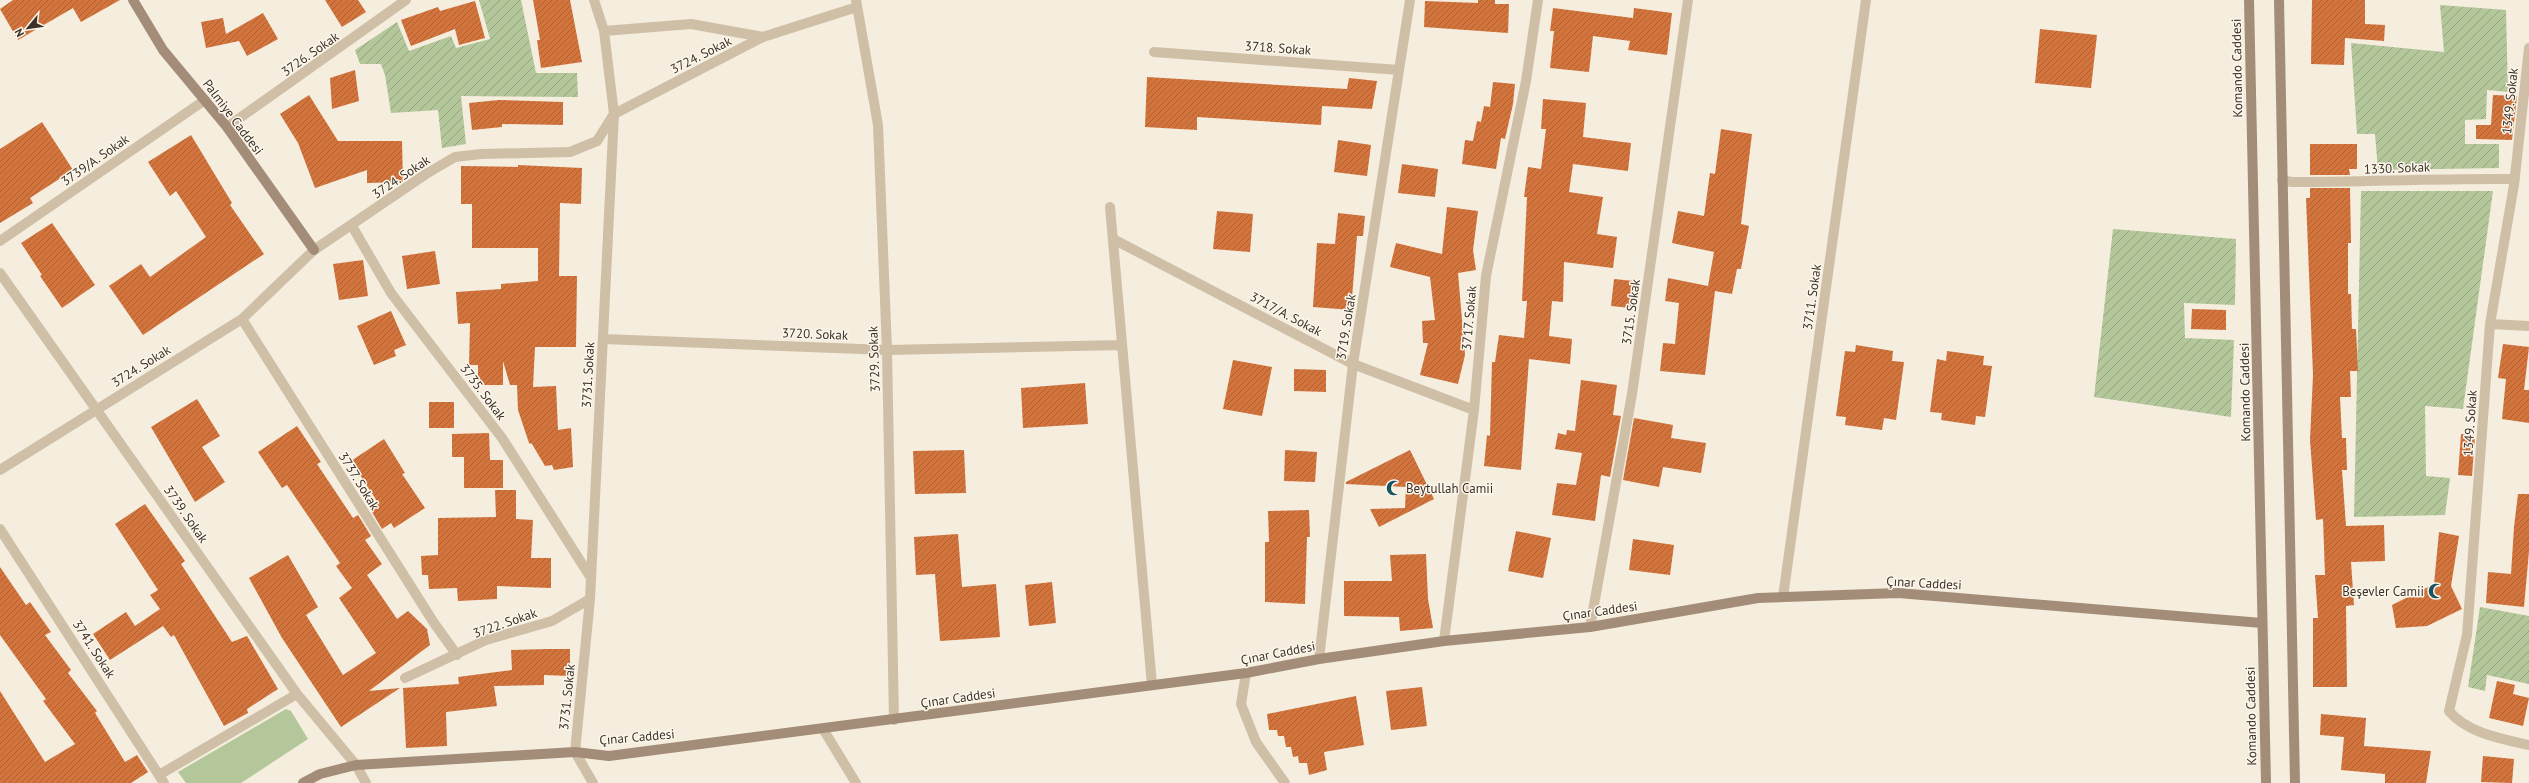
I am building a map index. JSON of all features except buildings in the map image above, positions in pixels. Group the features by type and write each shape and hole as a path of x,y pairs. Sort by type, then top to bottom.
{"street":[{"name":"Palmiye Caddesi","path":"133,0 163,50 227,127 314,250"},
{"name":"3726. Sokak","path":"227,127 406,0"},
{"name":"3731. Sokak","path":"574,752 590,599 614,114 604,31 594,0"},
{"name":"3719. Sokak","path":"1319,659 1353,364 1410,0"},
{"name":"3717. Sokak","path":"1444,641 1474,410 1486,276 1526,81 1538,0"},
{"name":"3715. Sokak","path":"1590,627 1632,394 1688,0"},
{"name":"3711. Sokak","path":"1783,597 1866,0"},
{"name":"Komando Caddesi","path":"2249,0 2266,783"},
{"path":"2279,0 2295,783"},
{"name":"3724. Sokak","path":"0,470 242,319 314,250 352,226 426,174 455,157 482,154 570,152 597,142 614,114 763,37 857,4"},
{"name":"3729. Sokak","path":"857,4 878,125 887,350 894,720"},
{"path":"604,31 692,24 763,37"},
{"name":"1349. Sokak","path":"2529,48 2514,179 2490,324 2467,635 2449,711 2457,721 2496,738 2529,745"},
{"name":"3718. Sokak","path":"1154,52 1399,70"},
{"name":"3739/A. Sokak","path":"0,242 205,100"},
{"name":"1330. Sokak","path":"2282,180 2292,182 2386,182 2447,178 2514,179"},
{"path":"1110,207 1152,685"},
{"name":"3735. Sokak","path":"352,226 391,294 502,438 591,578"},
{"name":"3717/A. Sokak","path":"1113,239 1353,364 1474,410"},
{"name":"3739. Sokak","path":"0,273 297,694 356,765 366,783"},
{"name":"3737. Sokak","path":"242,319 434,623 457,655"},
{"path":"2490,324 2529,326"},
{"name":"3720. Sokak","path":"603,339 887,350 1122,344"},
{"name":"3741. Sokak","path":"0,529 162,779"},
{"name":"Çınar Caddesi","path":"303,783 320,774 356,765 574,752 609,756 894,720 1246,673 1319,659 1444,641 1590,627 1758,598 1898,593 2262,623"},
{"name":"3722. Sokak","path":"405,678 457,655 486,640 552,621 590,599"},
{"path":"1246,673 1241,704 1256,742 1285,783"},
{"path":"162,779 297,694"},
{"path":"823,729 856,783"},
{"path":"574,752 593,783"}],"green space":[{"path":"479,0 521,0 536,73 577,73 578,97 461,96 466,144 442,148 438,110 391,113 385,75 381,64 360,64 355,50 397,22 409,51 451,36 456,48 490,39"},
{"path":"2440,5 2506,10 2508,92 2487,90 2486,119 2465,120 2465,144 2499,144 2499,168 2378,170 2375,134 2357,134 2351,43 2444,52"},
{"path":"2361,191 2493,191 2463,409 2425,406 2426,476 2450,478 2445,515 2354,517"},
{"path":"2113,229 2236,239 2235,305 2184,303 2185,338 2234,340 2231,417 2094,397"},
{"path":"2480,607 2529,616 2529,684 2487,675 2485,691 2468,687"},
{"path":"286,709 291,711 308,739 241,783 186,783 178,772"}],"place":[{"name":"Beytullah Camii","path":"1394,488"},
{"name":"Beşevler Camii","path":"2436,591"}]}
